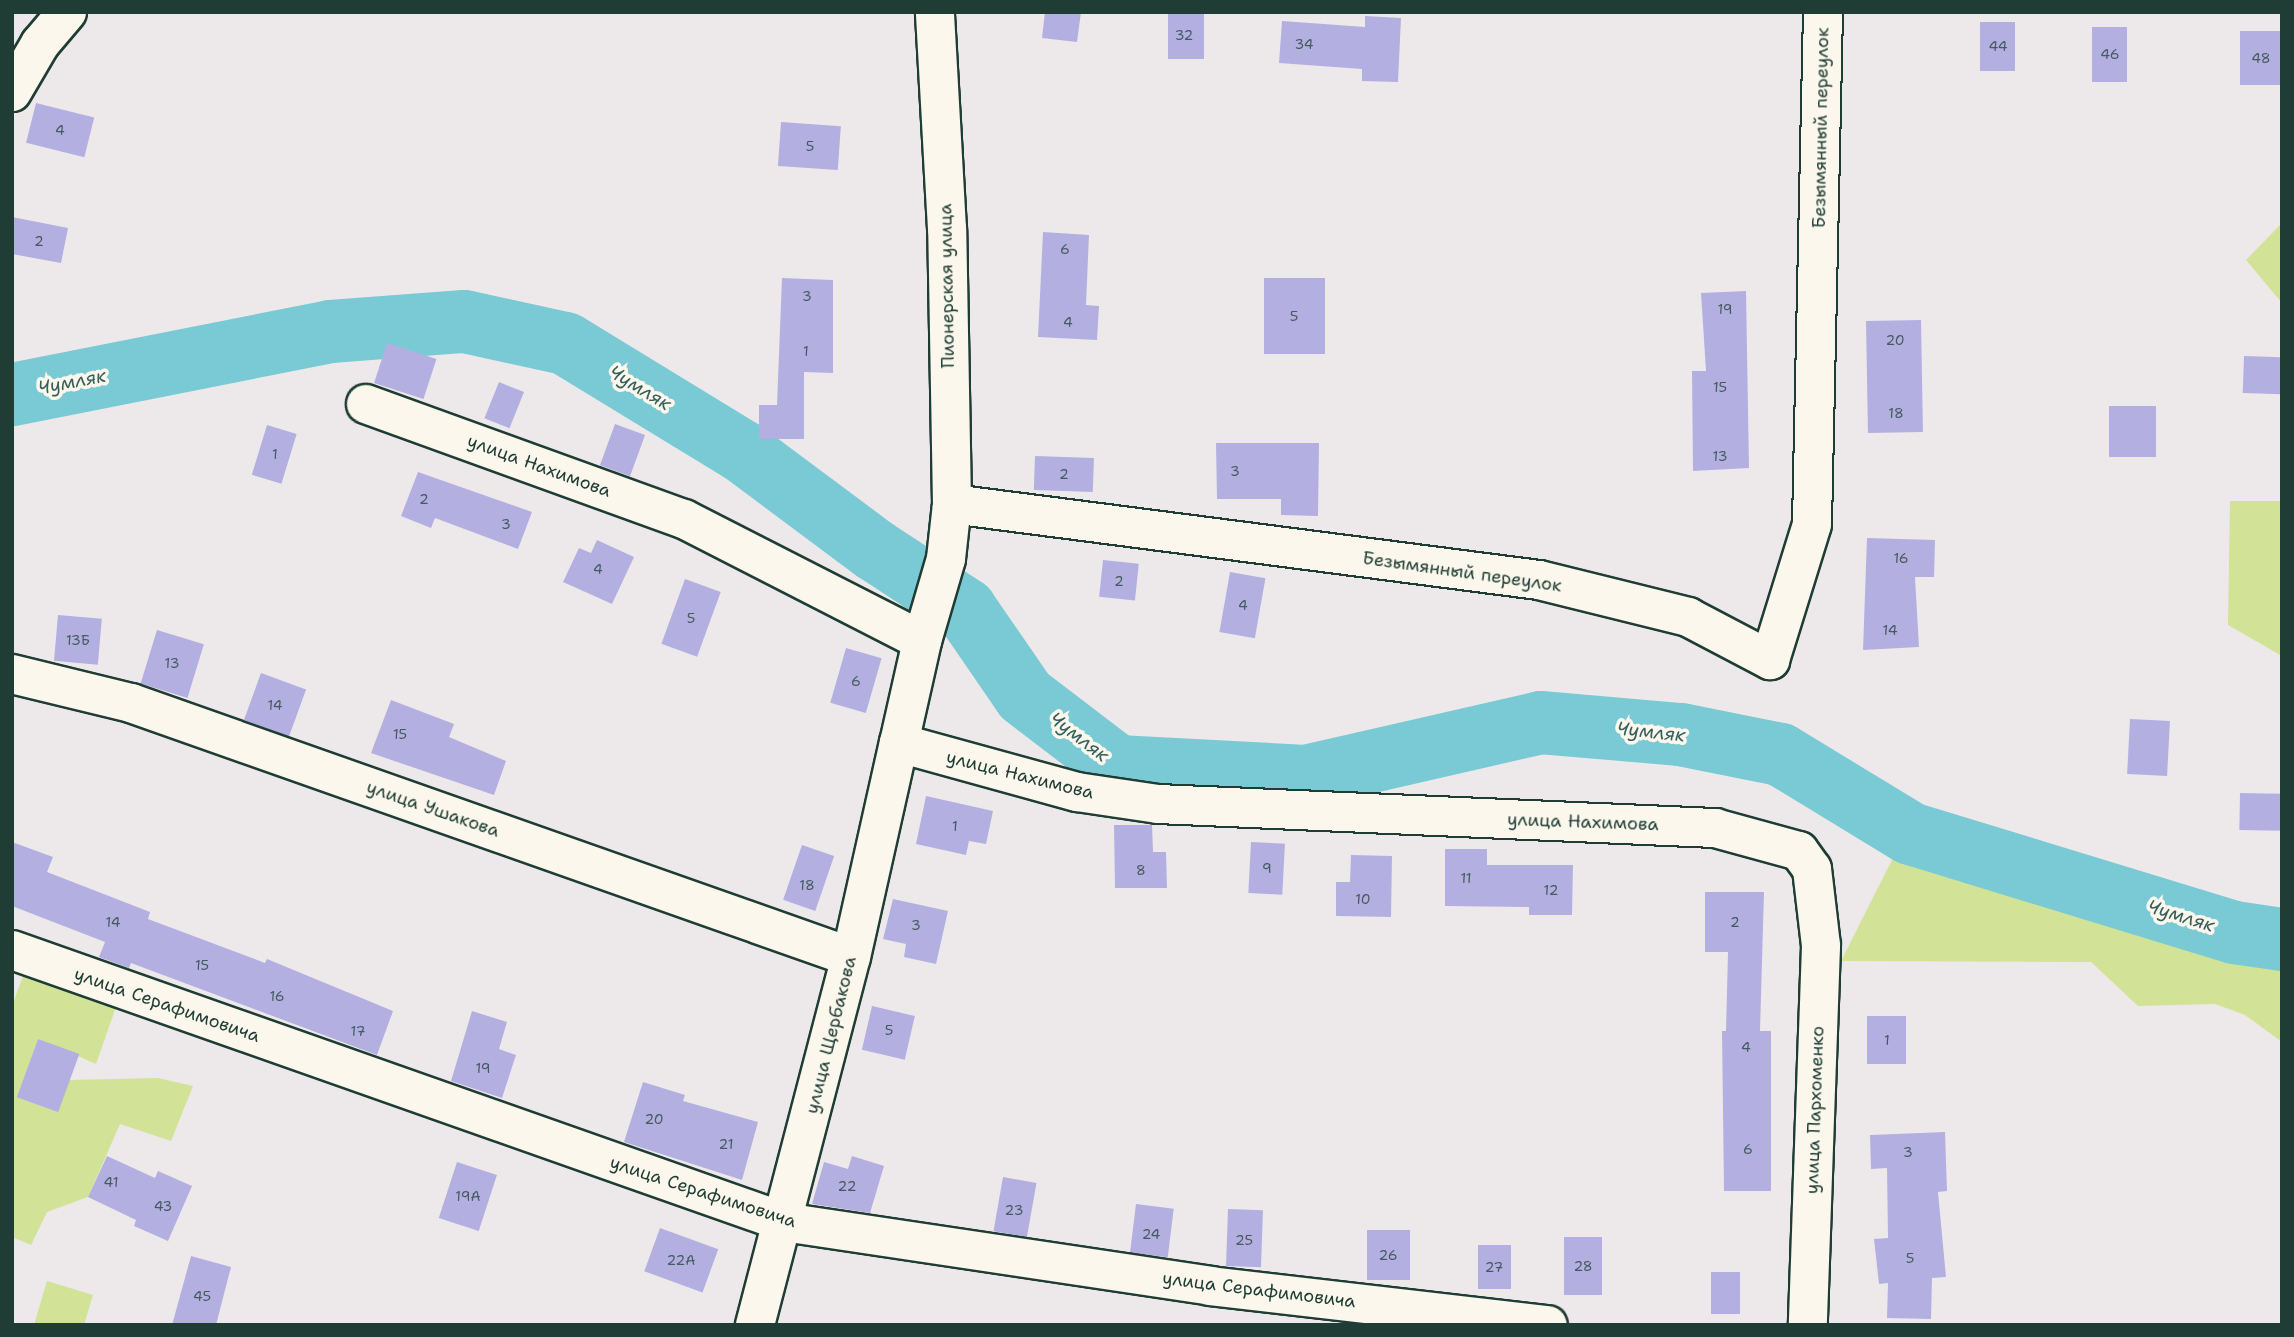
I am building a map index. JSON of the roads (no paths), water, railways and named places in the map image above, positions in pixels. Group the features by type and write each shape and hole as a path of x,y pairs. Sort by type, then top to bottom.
{"street":[{"path":"12,92 40,44 67,12"},
{"name":"Пионерская улица","path":"922,641 946,559 952,504 947,229 935,12"},
{"name":"Безымянный переулок","path":"952,504 1539,580 1688,617 1770,660 1812,524 1823,12"},
{"name":"улица Нахимова","path":"366,404 684,519 922,641"},
{"path":"899,743 922,641"},
{"name":"улица Ушакова","path":"12,674 131,704 850,957"},
{"name":"улица Нахимова","path":"899,743 1077,792 1158,804 1715,828 1799,850 1812,869 1815,895"},
{"name":"улица Щербакова","path":"755,1325 784,1222 850,957 899,743"},
{"name":"улица Пархоменко","path":"1808,1325 1821,946 1815,895"},
{"name":"улица Серафимовича","path":"12,950 784,1222 1210,1286 1548,1325"}],"waterway":[{"name":"Чумляк","path":"12,394 330,331 464,321 565,343 742,451 875,550 965,609 1024,695 1117,766 1305,776 1540,722 1680,734 1780,754 1910,833 2234,932 2282,939"}]}
